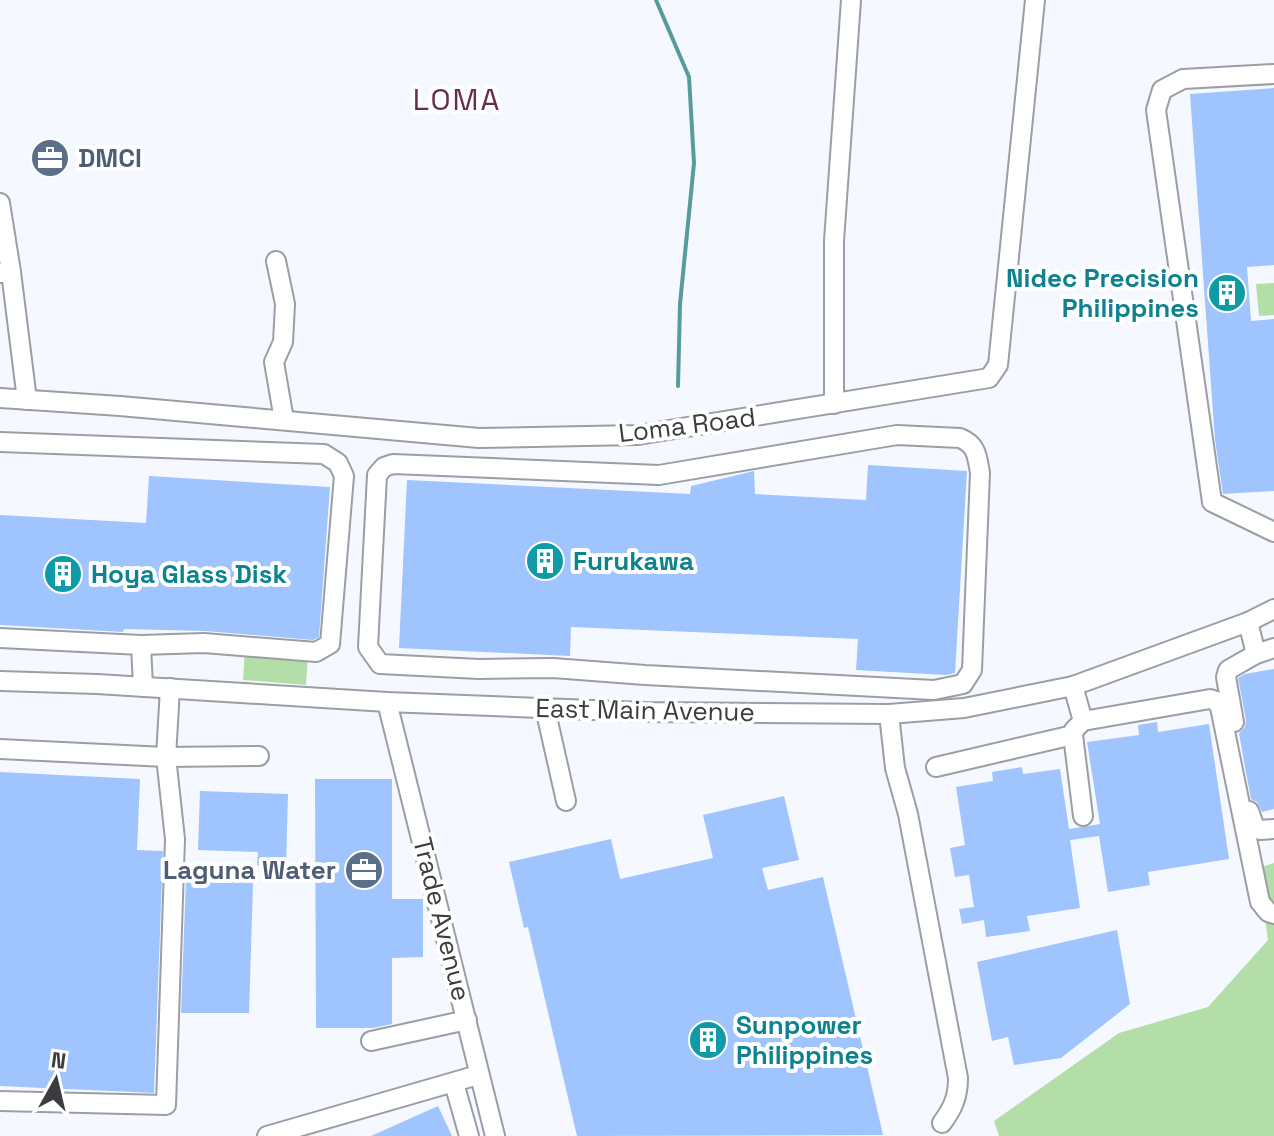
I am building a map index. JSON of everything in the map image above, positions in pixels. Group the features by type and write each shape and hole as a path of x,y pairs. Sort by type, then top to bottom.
{"street":[{"path":"834,404 834,241 851,0"},
{"name":"Loma Road","path":"0,398 479,438 638,435 989,378 998,365 1035,0"},
{"path":"1274,74 1183,79 1162,90 1156,110 1212,502 1274,532"},
{"path":"0,203 5,273 27,400"},
{"path":"276,261 285,304 283,342 274,362 284,420"},
{"path":"897,435 960,438 969,441 976,450 980,473 972,670 963,684 934,690 645,693 553,668 479,669 380,664 368,647 377,475 384,467 393,464 659,475 897,435"},
{"path":"0,442 324,454 338,463 344,476 330,644 316,652 204,643 141,645 0,638"},
{"name":"East Main Avenue","path":"0,681 545,708 645,693 889,714 964,708 1073,686 1248,622 1274,609"},
{"path":"1248,622 1256,654"},
{"path":"141,645 143,687"},
{"path":"1274,648 1233,665 1226,677 1252,824 1260,830 1274,829"},
{"path":"1073,686 1083,816"},
{"path":"0,1101 166,1105 175,839 166,757 170,688"},
{"path":"936,767 1078,728 1210,699 1216,701 1220,707 1260,902 1274,914"},
{"name":"Trade Avenue","path":"387,702 495,1136"},
{"path":"545,708 566,801"},
{"path":"889,714 895,768 908,814 958,1078 958,1093 953,1108 942,1123"},
{"path":"0,749 166,757 259,756"},
{"path":"371,1041 467,1020"},
{"path":"267,1136 478,1075"},
{"path":"454,1083 469,1136"}],"green space":[{"path":"1274,283 1274,315 1259,316 1256,284"},
{"path":"245,649 308,654 306,685 243,680"},
{"path":"1274,863 1274,1136 999,1136 994,1121 1119,1033 1208,1007 1268,940 1258,868"}],"building":[{"name":"Nidec Precision Philippines","path":"1274,88 1274,265 1247,267 1251,321 1274,319 1274,491 1223,494 1215,440 1190,94"},
{"path":"868,465 967,471 955,673 856,670 858,639 571,627 570,656 399,648 407,480 690,494 691,486 754,471 755,494 866,500"},
{"path":"149,476 330,487 319,637 313,640 205,631 124,629 123,632 0,625 0,515 146,523"},
{"path":"1274,669 1274,809 1262,812 1257,802 1251,799 1244,762 1239,733 1245,727 1246,720 1238,678"},
{"path":"1157,722 1158,732 1209,724 1229,859 1148,872 1150,885 1108,892 1099,836 1070,840 1080,908 1027,916 1030,931 986,937 984,920 962,924 959,909 974,907 969,875 955,877 950,848 965,845 956,787 993,781 992,772 1022,767 1023,774 1060,769 1069,829 1100,824 1087,742 1139,735 1138,725"},
{"path":"0,772 140,779 137,850 163,851 154,1093 0,1086"},
{"path":"315,779 392,779 392,899 423,899 423,957 392,958 392,1024 373,1028 316,1028"},
{"path":"200,791 288,794 286,866 257,865 258,852 198,850"},
{"name":"Sunpower Philippines","path":"784,796 799,860 762,868 768,890 823,877 883,1135 577,1136 528,927 524,928 509,862 611,839 620,879 713,858 703,815"},
{"path":"186,879 253,883 249,1013 181,1013"},
{"path":"1117,930 1130,1004 1061,1058 1014,1065 1008,1037 992,1041 977,962"},
{"path":"438,1106 452,1136 371,1136"}],"waterway":[{"path":"656,0 689,77 694,163 680,304 678,386"}],"place":[{"name":"DMCI","path":"50,158"},
{"name":"Nidec Precision Philippines","path":"1227,293"},
{"name":"Furukawa","path":"545,561"},
{"name":"Hoya Glass Disk","path":"63,574"},
{"name":"Laguna Water","path":"364,870"},
{"name":"Sunpower Philippines","path":"708,1040"}],"district":[{"name":"LOMA","path":"457,100"}]}
